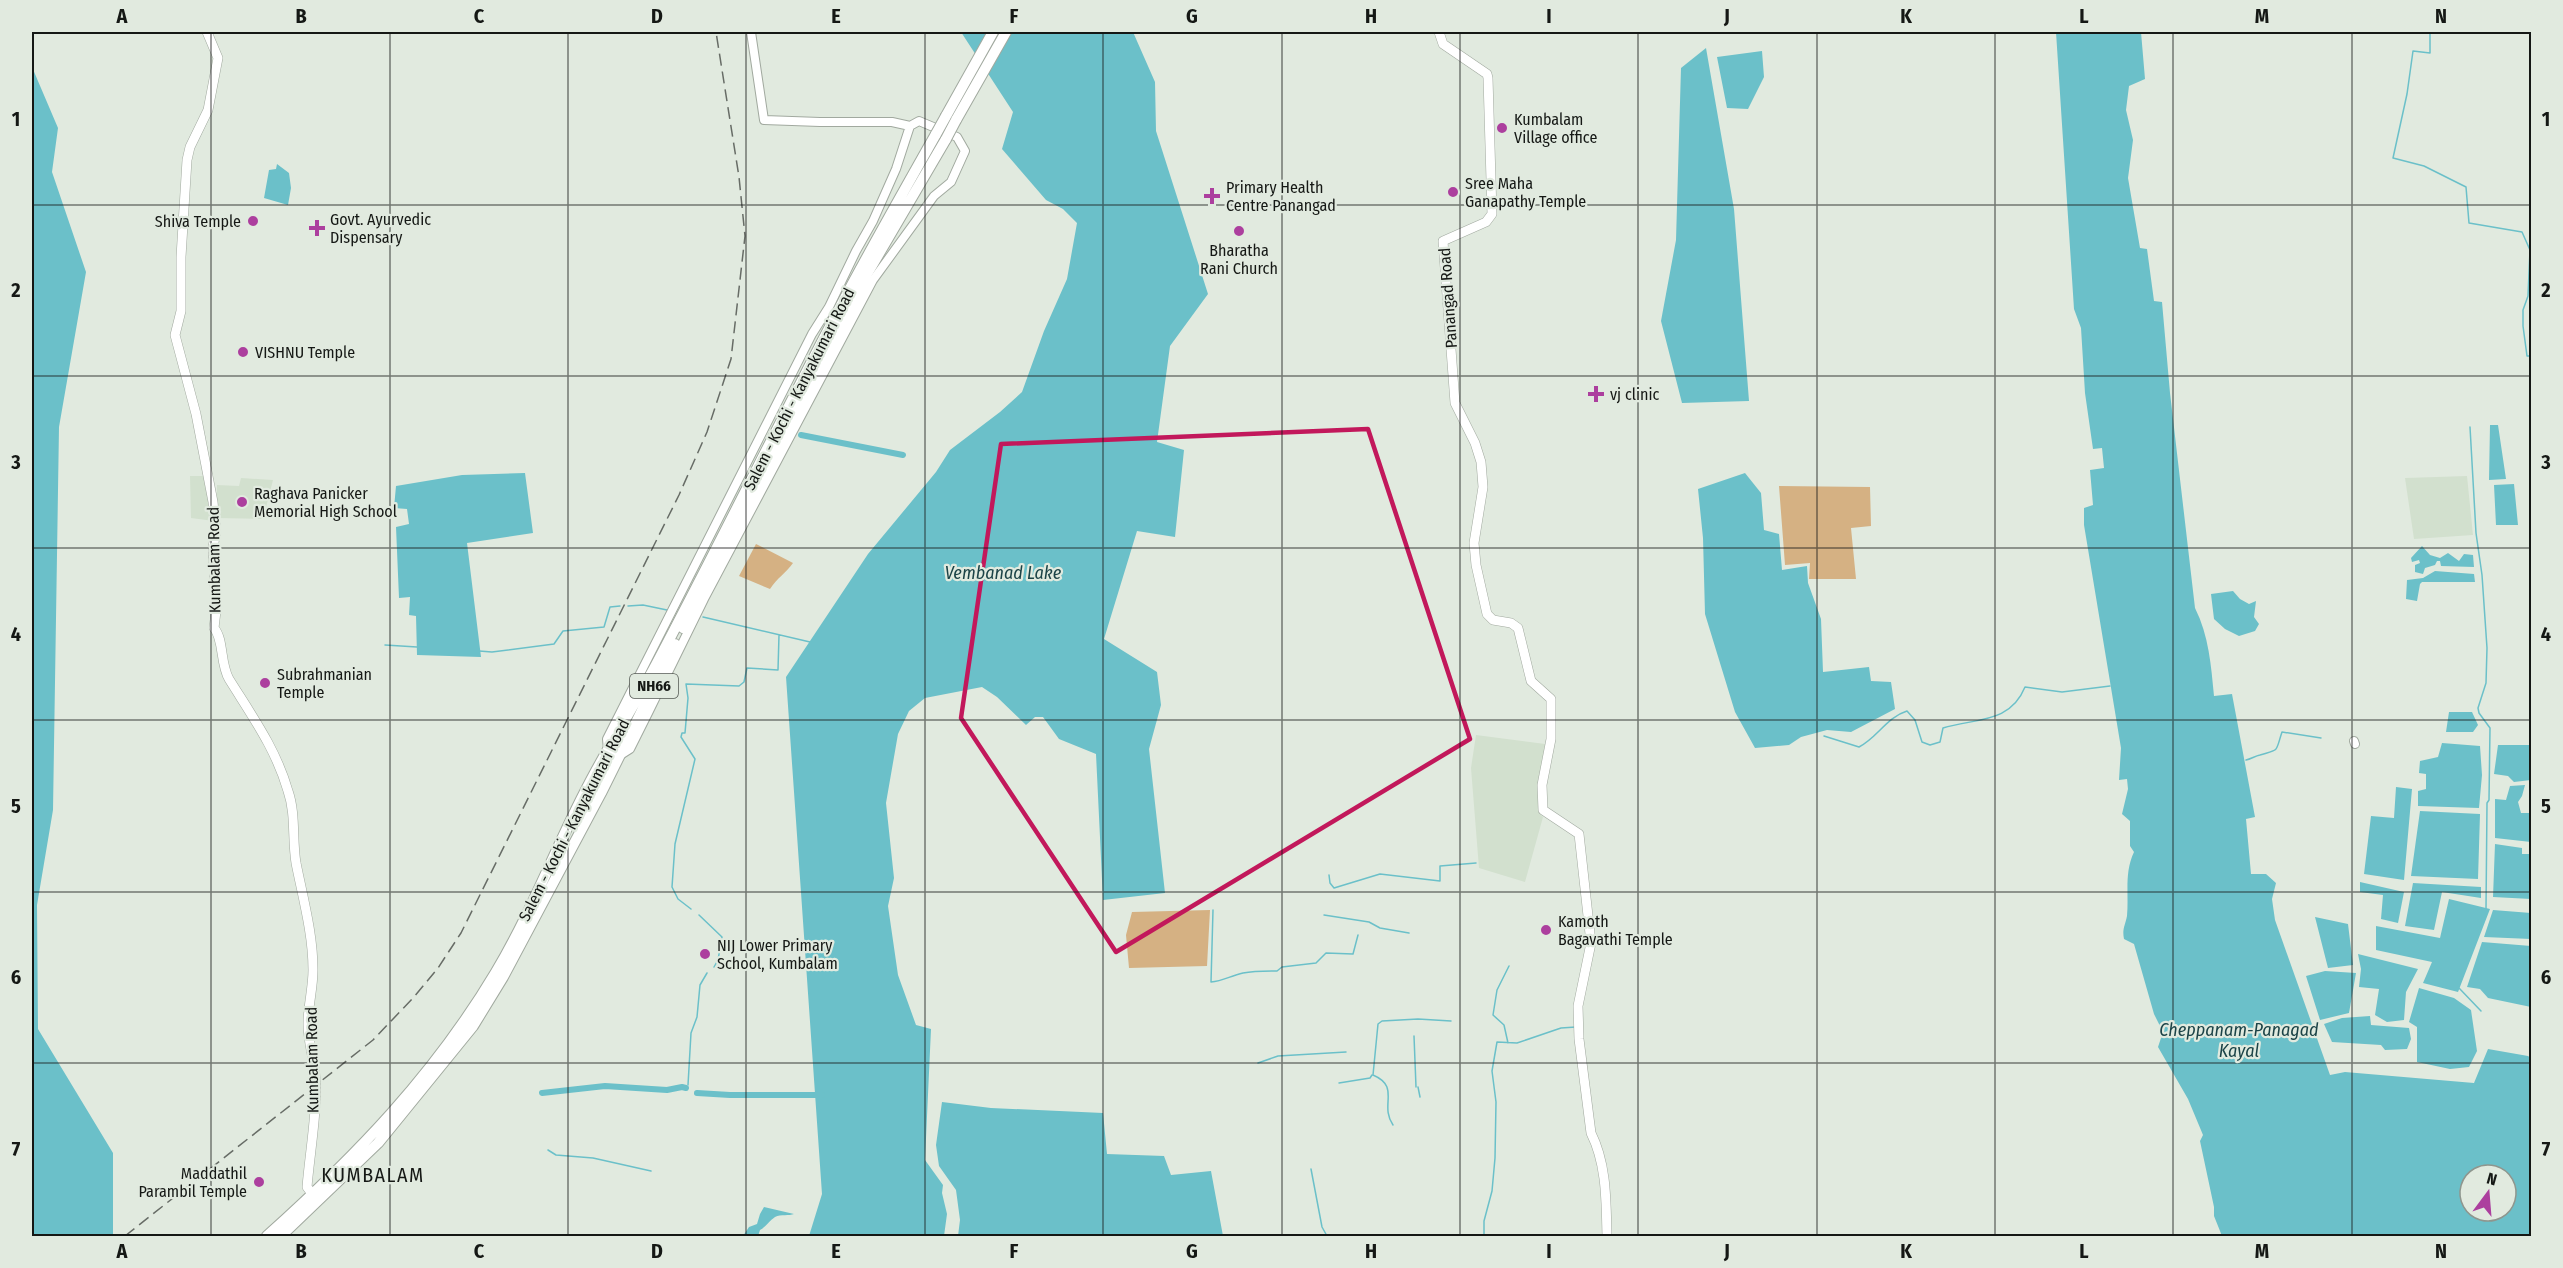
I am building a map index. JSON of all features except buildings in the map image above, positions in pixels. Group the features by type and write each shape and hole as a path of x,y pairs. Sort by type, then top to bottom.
{"highway":[{"name":"NH66","path":"967,91 993,32"},
{"name":"NH66","path":"942,134 1006,32"},
{"name":"Salem - Kochi - Kanyakumari Road","path":"267,1236 310,1191 380,1129 469,1014 503,960 550,868 588,786 657,664 848,292 942,134"},
{"name":"Salem - Kochi - Kanyakumari Road","path":"281,1236 417,1103 473,1026 503,977 867,274 942,134"},
{"path":"800,361 810,367"}],"main road":[{"name":"Kumbalam Road","path":"207,32 218,58 208,110 189,147 181,257 181,310 175,335 196,414 213,502 216,531 213,547 216,611 214,628 219,633 222,660 228,677 259,723 275,753 289,793 295,825 296,861 312,944 313,969 308,1021 309,1050 315,1073 315,1092 310,1191"},
{"name":"Panangad Road","path":"1439,32 1443,44 1487,74 1488,78 1492,214 1486,222 1443,241 1455,403 1481,462 1483,487 1474,543 1476,565 1487,614 1493,620 1511,622 1518,628 1531,681 1551,699 1551,739 1542,785 1543,810 1579,834 1591,943 1578,1006 1579,1039 1591,1133 1597,1144 1605,1182 1607,1236"}],"street":[{"path":"751,32 764,120 892,122 910,126 919,122 942,134 965,151 951,182 933,196 873,280 704,599 672,669 630,749 619,756 608,750 607,739 873,221 896,169 910,126"}],"highlighted area":[{"path":"1368,429 1470,739 1116,952 961,718 1001,444"}],"shaded area":[{"path":"190,476 208,476 214,521 191,518"},
{"path":"2467,476 2473,535 2414,539 2405,478"},
{"name":"Raghava Panicker Memorial High School","path":"241,478 273,480 263,519 217,518 217,485 239,486"},
{"path":"1779,486 1870,487 1871,526 1851,528 1856,579 1809,579 1810,563 1785,565"},
{"path":"756,544 793,563 770,589 739,576"},
{"path":"1476,735 1545,744 1540,774 1539,813 1543,817 1525,882 1479,868 1471,768"},
{"path":"1210,910 1207,966 1129,968 1126,935 1132,912"}],"water":[{"name":"Vembanad Lake","path":"961,32 1133,32 1155,82 1156,131 1208,294 1170,346 1157,442 1184,450 1175,537 1137,531 1104,639 1157,672 1161,705 1149,749 1165,893 1103,900 1096,754 1059,739 1043,717 1035,717 1026,725 997,697 982,687 925,698 909,711 898,734 886,803 894,878 888,906 898,975 916,1025 931,1029 925,1160 943,1185 942,1193 947,1214 944,1236 809,1236 822,1194 786,677 868,554 936,472 950,450 1022,392 1044,331 1067,279 1077,223 1063,209 1046,200 1002,149 1013,112"},
{"name":"Cheppanam-Panagad Kayal","path":"2056,32 2141,32 2145,79 2129,86 2126,110 2133,140 2128,178 2140,248 2147,249 2154,301 2162,302 2170,393 2195,608 2206,640 2214,696 2232,694 2255,817 2246,819 2251,874 2266,874 2276,883 2272,899 2275,920 2330,1075 2345,1072 2474,1083 2488,1049 2528,1056 2532,1059 2531,1236 2222,1236 2214,1216 2200,1141 2203,1135 2188,1099 2158,1047 2163,1032 2154,1014 2134,944 2124,939 2128,876 2134,852 2130,846 2130,821 2122,814 2128,789 2127,779 2119,780 2121,748 2084,525 2084,508 2093,505 2090,470 2104,468 2102,448 2093,449 2085,393 2081,328 2074,309"},
{"path":"1706,48 1734,209 1749,401 1682,403 1661,321 1676,240 1681,68"},
{"path":"1762,51 1764,77 1748,109 1727,108 1717,57"},
{"path":"32,67 58,128 52,172 86,272 59,427 53,810 37,905 38,1029 113,1153 113,1236 32,1236"},
{"path":"277,164 289,173 291,188 288,205 264,198 269,170 276,169"},
{"path":"2490,425 2498,425 2506,479 2489,480"},
{"path":"525,473 533,533 467,543 481,657 417,655 416,616 409,615 410,597 399,598 396,527 409,524 407,509 394,508 396,486 462,475"},
{"path":"1745,473 1761,493 1764,530 1779,534 1782,570 1807,566 1808,583 1821,619 1823,672 1869,667 1871,681 1891,682 1895,709 1851,732 1827,730 1801,737 1789,745 1755,748 1735,712 1705,614 1703,538 1698,489"},
{"path":"2514,484 2518,525 2496,525 2494,485"},
{"path":"2422,546 2430,555 2440,558 2448,553 2459,561 2464,554 2473,555 2474,567 2441,566 2440,561 2437,561 2435,565 2425,568 2423,574 2415,572 2415,565 2420,563 2419,560 2412,562 2411,558"},
{"path":"2435,571 2474,574 2475,582 2422,582 2417,601 2406,599 2407,580 2423,578"},
{"path":"2233,591 2249,604 2256,601 2254,617 2259,624 2255,631 2239,636 2225,629 2214,619 2211,594"},
{"path":"2449,712 2472,712 2478,725 2473,732 2446,732"},
{"path":"2442,743 2480,746 2482,775 2479,808 2418,806 2418,791 2426,789 2426,774 2419,773 2420,761 2438,757"},
{"path":"2498,745 2531,745 2531,780 2514,782 2508,776 2494,774"},
{"path":"2525,785 2518,802 2521,813 2531,813 2531,842 2495,838 2495,799 2506,800 2510,786"},
{"path":"2396,787 2412,789 2404,880 2364,874 2371,816 2394,818"},
{"path":"2420,811 2480,814 2478,879 2411,876"},
{"path":"2495,844 2522,848 2522,854 2531,854 2531,899 2493,897"},
{"path":"2360,882 2404,892 2398,923 2381,919 2383,895 2360,892"},
{"path":"2413,883 2481,887 2481,898 2442,892 2434,930 2405,926"},
{"path":"2449,899 2490,909 2458,992 2423,983 2432,962 2376,950 2376,926 2440,938"},
{"path":"2493,910 2531,913 2531,939 2484,937"},
{"path":"2315,917 2348,924 2353,965 2328,968"},
{"path":"2482,942 2531,946 2531,1007 2488,998 2480,989 2467,987"},
{"path":"2358,954 2418,969 2406,992 2404,1020 2387,1022 2375,1015 2379,989 2359,987 2361,969"},
{"path":"2325,971 2356,973 2349,1013 2320,1020 2306,976"},
{"path":"2419,988 2454,998 2471,1010 2477,1051 2469,1067 2450,1069 2417,1062 2417,1027 2409,1022"},
{"path":"2370,1016 2371,1025 2409,1028 2411,1039 2407,1049 2385,1050 2381,1045 2332,1042 2324,1024 2342,1018"},
{"path":"942,1102 991,1108 1103,1113 1107,1154 1164,1156 1171,1175 1211,1171 1223,1236 958,1236 960,1220 956,1190 939,1166 936,1145"},
{"path":"764,1207 794,1214 775,1217 760,1230 758,1236 743,1236 749,1227 757,1224"}],"waterway":[{"path":"2430,32 2430,53 2413,51 2407,94 2393,158 2424,166 2466,187 2469,223 2522,232 2530,250 2528,296 2523,310 2523,326 2527,356 2532,356"},
{"path":"2470,427 2476,533 2482,575 2487,648 2486,683 2478,708 2490,728 2486,909"},
{"path":"801,435 903,455"},
{"path":"628,606 643,605 667,610"},
{"path":"479,651 492,652 554,644 563,631 604,627 610,607 620,606"},
{"path":"703,617 810,642"},
{"path":"691,909 678,899 672,887 675,844 695,759 681,737 682,733 685,733 688,698 686,684 739,686 744,682 747,668 778,670 779,635"},
{"path":"385,645 417,647"},
{"path":"1824,736 1859,747 1894,718 1907,711 1915,720 1922,742 1930,745 1940,742 1943,728 2001,714 2010,708 2025,687 2062,692 2110,686"},
{"path":"2246,760 2276,749 2282,732 2321,738"},
{"path":"1329,875 1330,883 1334,888 1380,874 1440,881 1440,866 1476,863"},
{"path":"1213,910 1211,982 1243,973 1277,971 1282,967 1316,963 1326,953 1353,954 1358,935"},
{"path":"699,915 722,937 718,960 714,967"},
{"path":"1324,915 1369,922 1380,928 1409,933"},
{"path":"1508,1043 1504,1025 1493,1015 1497,990 1509,966"},
{"path":"688,1085 691,1033 697,1017 700,985 707,973"},
{"path":"2459,988 2481,1011"},
{"path":"1393,1125 1389,1118 1386,1085 1373,1075 1378,1024 1382,1021 1418,1019 1451,1021"},
{"path":"1484,1236 1484,1221 1492,1191 1495,1158 1496,1102 1492,1071 1497,1042 1517,1043 1561,1028 1576,1027"},
{"path":"1414,1036 1416,1087"},
{"path":"1258,1063 1278,1056 1346,1052"},
{"path":"1339,1083 1370,1078 1372,1075"},
{"path":"542,1093 605,1086 667,1090 686,1088"},
{"path":"1418,1087 1420,1097"},
{"path":"697,1093 822,1095"},
{"path":"548,1150 556,1155 593,1158 651,1171"},
{"path":"1311,1169 1322,1227 1327,1236"}],"railway":[{"path":"125,1236 373,1040 438,968 461,933 679,495 707,432 731,359 745,236 739,177 716,32"}],"place":[{"name":"Kumbalam Village office","path":"1502,128"},
{"name":"Sree Maha Ganapathy Temple","path":"1453,192"},
{"name":"Primary Health Centre Panangad","path":"1212,196"},
{"name":"Shiva Temple","path":"253,221"},
{"name":"Govt. Ayurvedic Dispensary","path":"317,228"},
{"name":"Bharatha Rani Church","path":"1239,231"},
{"name":"VISHNU Temple","path":"243,352"},
{"name":"vj clinic","path":"1596,394"},
{"name":"Raghava Panicker Memorial High School","path":"242,502"},
{"name":"Subrahmanian Temple","path":"265,683"},
{"name":"Kamoth Bagavathi Temple","path":"1546,930"},
{"name":"NIJ Lower Primary School, Kumbalam","path":"705,954"},
{"name":"Maddathil Parambil Temple","path":"259,1182"}],"district":[{"name":"KUMBALAM","path":"373,1175"}]}
